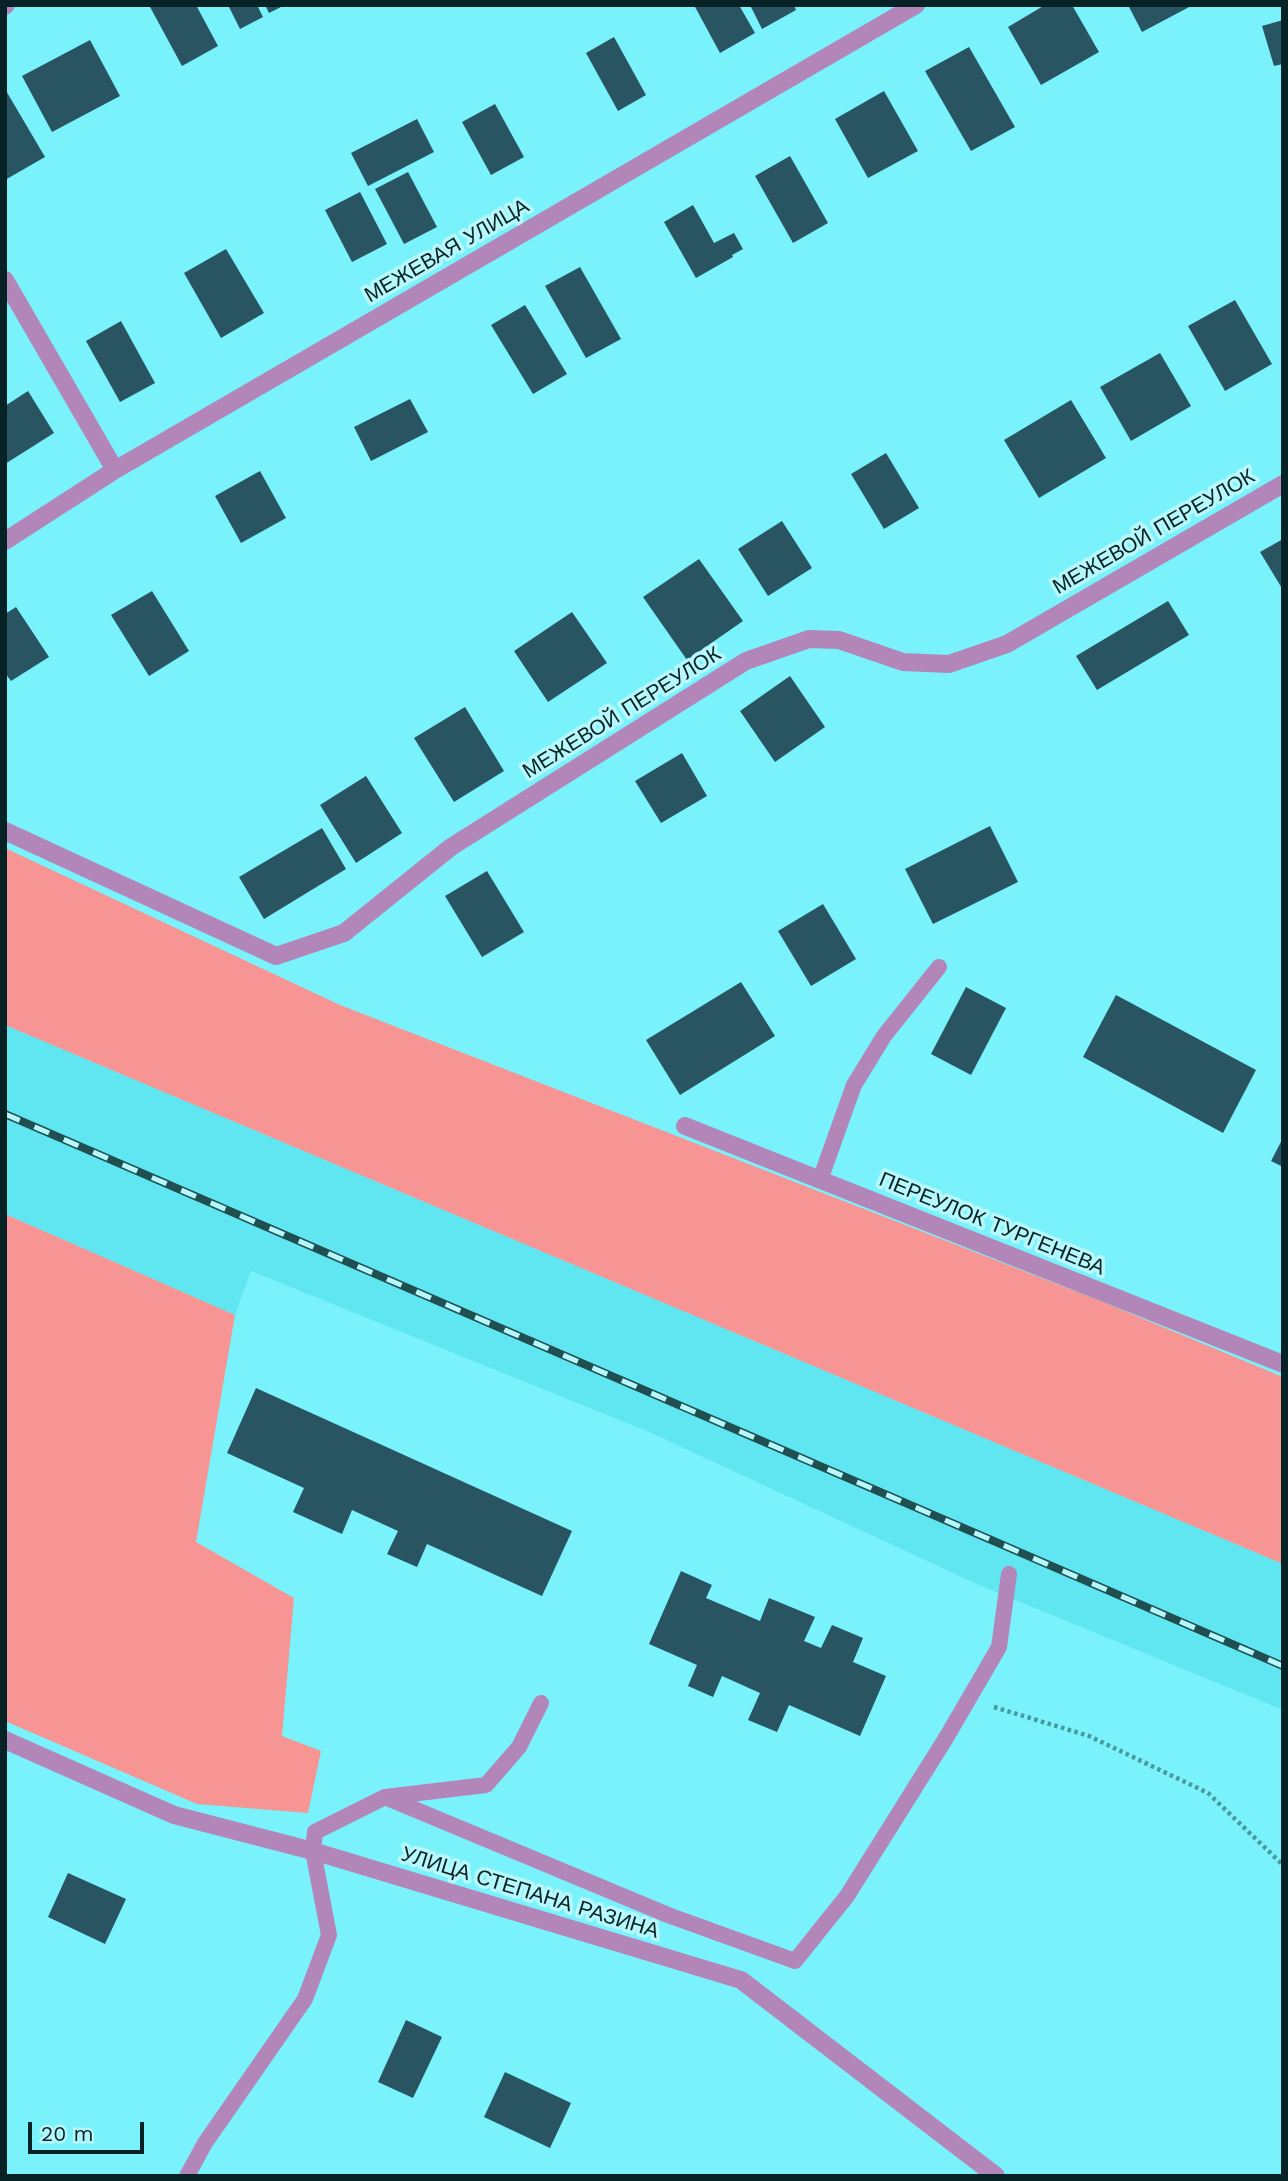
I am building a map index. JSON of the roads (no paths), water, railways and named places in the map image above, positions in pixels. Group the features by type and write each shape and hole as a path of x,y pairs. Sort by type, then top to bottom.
{"street":[{"name":"МЕЖЕВАЯ УЛИЦА","path":"5,541 114,470 916,5"},
{"path":"5,280 114,470"},
{"name":"МЕЖЕВОЙ ПЕРЕУЛОК","path":"5,831 276,957 344,933 452,847 746,661 809,639 839,640 903,662 949,664 1007,645 1283,484"},
{"name":"ПЕРЕУЛОК ТУРГЕНЕВА","path":"685,1126 1283,1364"},
{"name":"УЛИЦА СТЕПАНА РАЗИНА","path":"5,1740 174,1815 313,1852 741,1980 996,2176"}],"lane":[{"path":"820,1180 854,1085 884,1036 939,967"},
{"path":"385,1797 668,1915 795,1961 847,1896 999,1647 1009,1574"},
{"path":"187,2176 205,2143 305,1999 329,1935 313,1852 315,1832 385,1797 486,1785 519,1746 541,1703"}],"railway":[{"path":"5,1114 1283,1666"}]}
